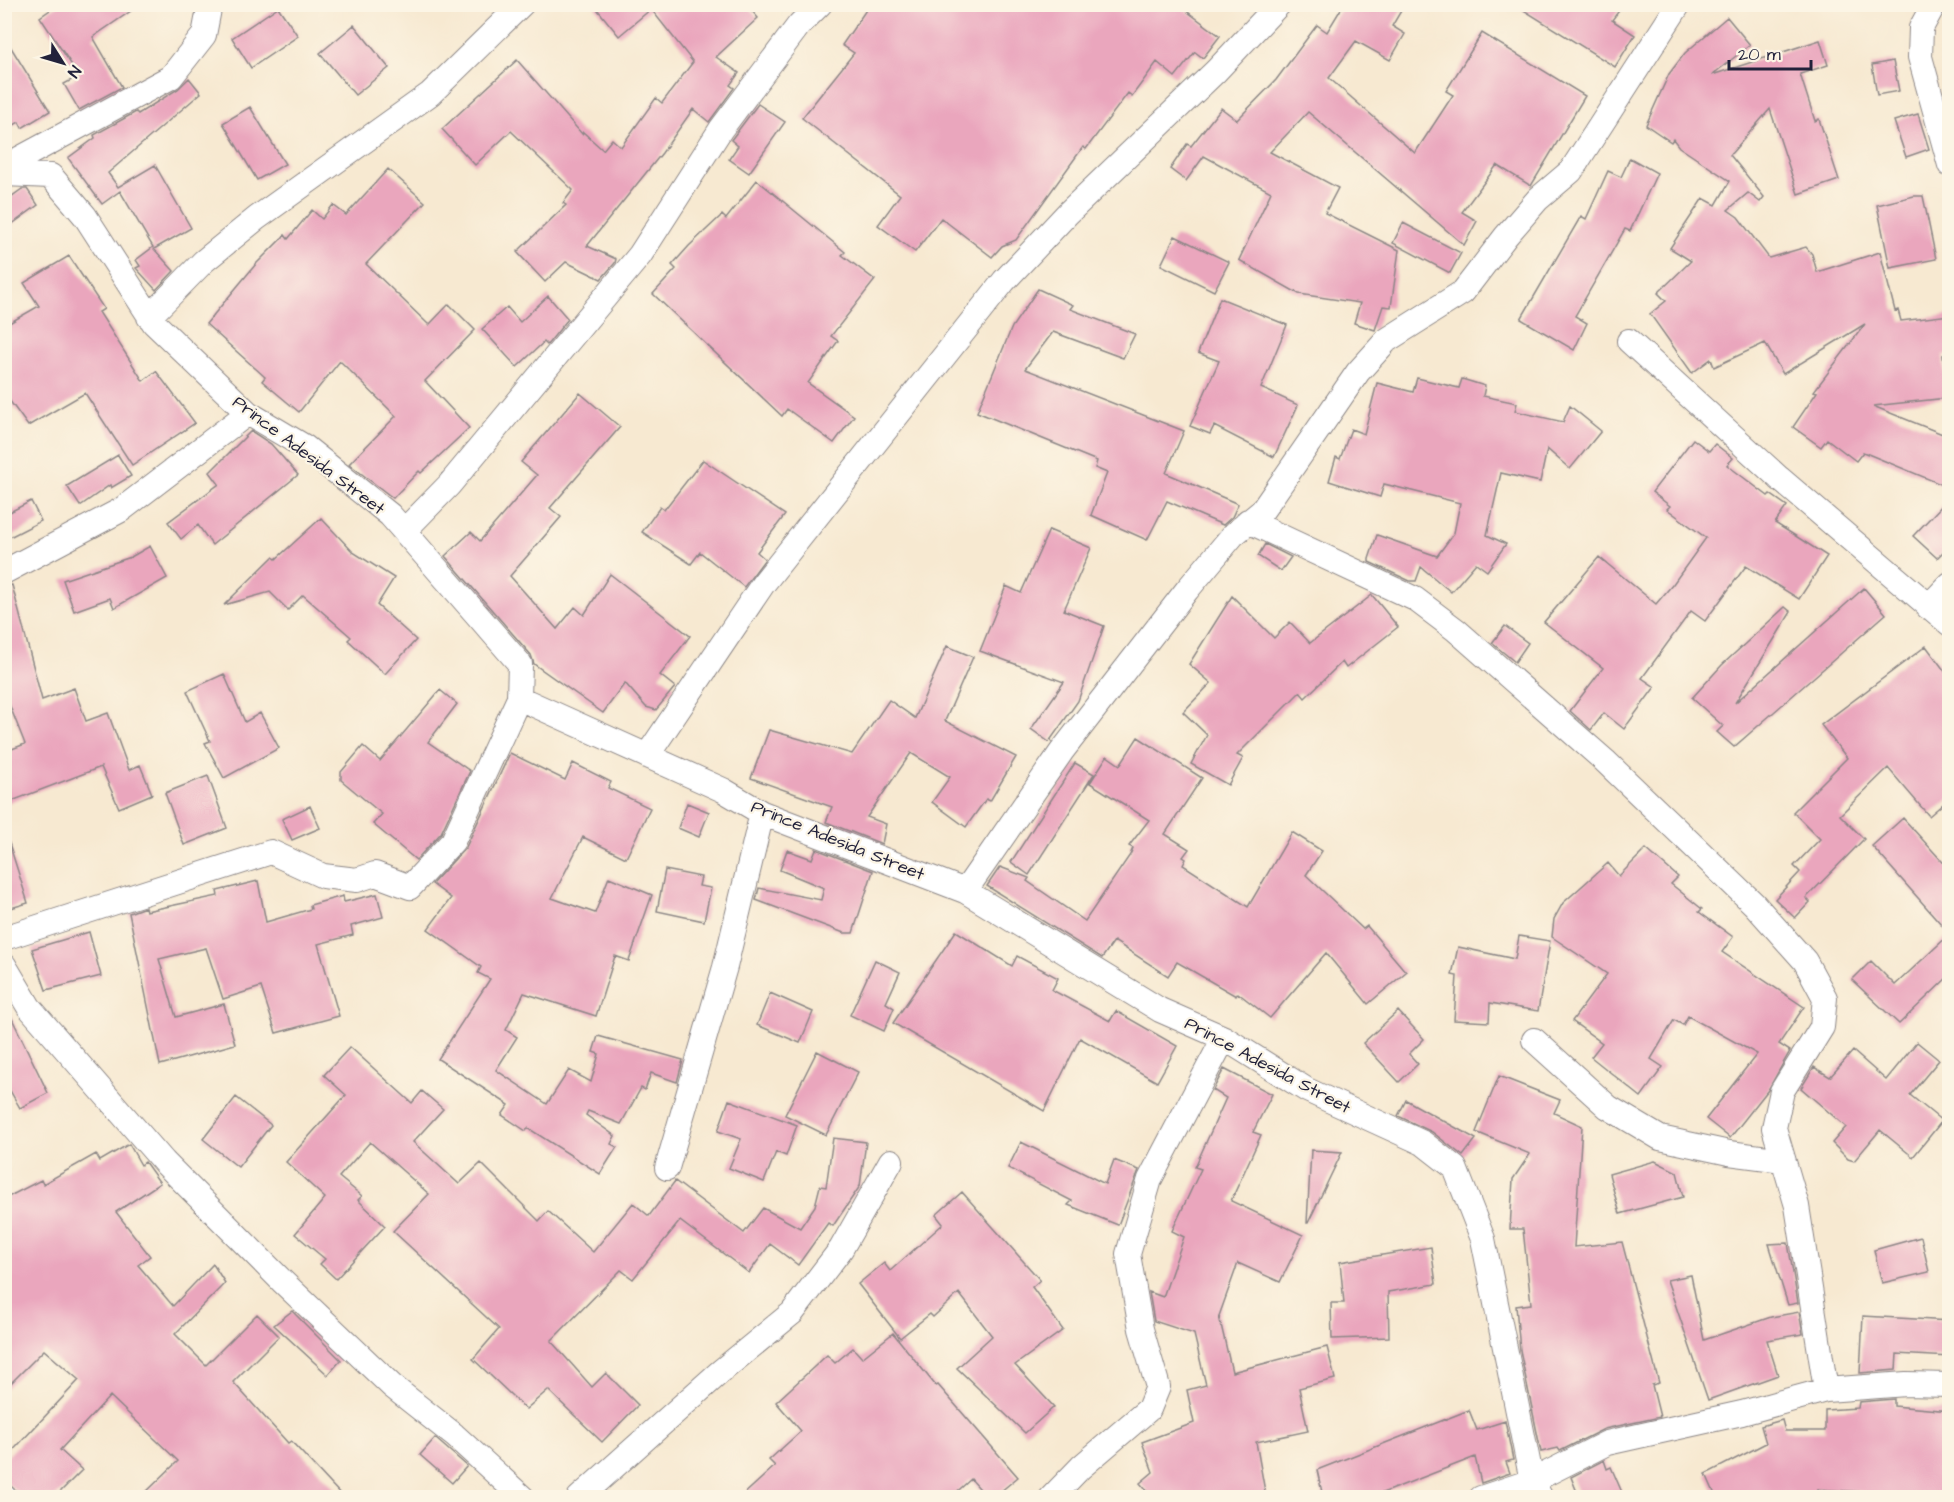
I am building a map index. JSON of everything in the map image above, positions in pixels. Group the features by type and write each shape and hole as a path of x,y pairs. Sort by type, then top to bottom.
{"street":[{"path":"4,167 171,77 204,35 210,4"},
{"path":"149,317 204,261 256,218 430,94 522,4"},
{"path":"405,530 449,484 640,255 721,129 799,26 820,4"},
{"path":"647,756 763,584 1004,281 1068,213 1216,71 1279,4"},
{"path":"965,891 1062,751 1187,591 1248,521 1262,511 1358,372 1387,340 1463,292 1538,199 1571,171 1679,4"},
{"path":"1938,9 1921,28 1920,57 1950,165"},
{"name":"Prince Adesida Street","path":"4,174 51,176 86,216 149,317 248,413 304,447 405,530 463,601 520,664 519,698 723,790 762,813 965,891 1160,1010 1224,1038 1307,1090 1423,1143 1455,1168 1483,1239 1536,1489"},
{"path":"1629,341 1779,478 1950,624"},
{"path":"4,572 121,510 248,413"},
{"path":"1248,521 1415,599 1456,630 1605,761 1754,904 1805,961 1825,998 1822,1027 1782,1091 1774,1128 1797,1206 1826,1390"},
{"path":"1928,607 1950,584"},
{"path":"4,938 271,852 323,876 357,880 375,874 410,886 453,841 519,698"},
{"path":"667,1168 725,967 762,813"},
{"path":"4,965 29,1007 164,1162 283,1282 392,1386 454,1435 523,1497"},
{"path":"1051,1497 1081,1467 1149,1409 1158,1387 1150,1367 1141,1329 1128,1254 1150,1179 1224,1038"},
{"path":"1534,1040 1608,1107 1660,1138 1729,1153 1784,1160"},
{"path":"579,1497 720,1372 792,1313 841,1249 891,1161"},
{"path":"1481,1497 1536,1489 1607,1443 1826,1390 1906,1384 1950,1385"}],"building":[{"path":"59,4 141,4 93,37 122,87 79,110 64,84 79,76 40,17"},
{"path":"593,4 746,4 758,18 716,57 739,73 730,85 734,88 709,122 693,109 662,153 587,246 616,259 615,263 601,279 566,262 545,282 517,252 566,205 563,203 573,190 511,131 475,165 442,129 517,60 582,134 583,132 603,150 612,139 621,147 656,98 662,103 693,62 651,9 619,36"},
{"path":"870,4 1177,4 1220,36 1203,58 1195,52 1175,77 1157,62 1132,96 1128,93 1086,149 1083,147 1016,240 1002,246 992,257 941,218 915,252 878,225 900,195 802,118 854,53 842,45"},
{"path":"1344,4 1405,4 1392,26 1405,34 1390,60 1356,41 1329,78 1415,153 1453,95 1446,91 1482,33 1585,96 1531,186 1497,165 1462,212 1477,221 1464,245 1308,112 1270,152 1338,188 1325,213 1399,250 1391,307 1383,306 1375,330 1354,323 1360,303 1299,294 1239,260 1271,192 1204,156 1186,181 1170,169 1187,144 1191,146 1221,108 1237,120 1276,80 1317,25 1327,32"},
{"path":"1514,4 1624,4 1612,20 1635,35 1615,67"},
{"path":"278,7 298,36 251,68 232,38"},
{"path":"1727,17 1750,45 1712,75 1820,40 1828,65 1800,74 1815,121 1819,119 1839,180 1798,194 1770,109 1730,155 1764,197 1760,202 1748,193 1728,210 1738,217 1769,258 1806,247 1812,254 1817,272 1880,252 1895,311 1898,310 1901,321 1950,315 1950,354 1943,355 1947,398 1873,406 1950,437 1950,488 1863,452 1856,461 1827,439 1821,447 1793,427 1817,392 1814,391 1865,324 1783,374 1765,343 1714,367 1711,359 1692,373 1650,314 1666,301 1658,293 1691,261 1670,248 1703,198 1716,205 1730,181 1679,147 1673,139 1671,142 1646,125 1669,74 1685,53"},
{"path":"354,25 389,68 355,95 320,53"},
{"path":"4,36 50,111 22,128 19,122 4,131"},
{"path":"1893,61 1899,91 1877,95 1872,65"},
{"path":"189,78 201,93 108,173 118,187 155,165 191,228 154,249 174,271 156,290 136,268 140,266 136,260 153,247 120,191 102,204 68,158 95,138 94,135 136,112 138,114 178,89"},
{"path":"758,104 785,122 749,173 729,159 738,146 731,140"},
{"path":"250,107 285,164 257,180 223,123"},
{"path":"1918,114 1929,149 1906,157 1894,121"},
{"path":"1630,158 1657,173 1630,231 1625,229 1575,316 1587,323 1574,350 1521,319 1581,216 1586,219 1608,171 1621,177"},
{"path":"388,169 425,202 366,264 429,325 449,304 475,330 425,381 469,428 421,473 419,471 393,498 349,464 396,416 340,361 299,412 262,381 265,377 206,324 256,264 285,235 288,239 312,210 322,219 333,205 346,215"},
{"path":"757,180 845,252 842,255 875,280 831,336 838,341 808,383 854,416 834,443 787,409 782,416 653,294 676,269 672,265 689,246 722,215 726,219"},
{"path":"22,189 27,189 38,205 4,230 4,202"},
{"path":"1923,196 1936,259 1890,268 1877,205"},
{"path":"1403,223 1461,253 1450,273 1393,243"},
{"path":"1175,236 1229,262 1214,291 1161,265"},
{"path":"69,256 104,309 99,312 143,381 156,371 195,423 132,465 85,393 28,426 4,393 4,326 39,306 24,283"},
{"path":"1038,289 1073,305 1070,309 1135,334 1123,358 1053,332 1025,369 1184,431 1166,473 1238,504 1232,517 1223,525 1167,501 1147,540 1091,515 1107,473 1095,468 1097,461 977,412 1012,327"},
{"path":"548,296 568,319 547,345 544,342 517,367 482,329 507,307 520,322"},
{"path":"1220,298 1287,325 1261,388 1298,405 1274,457 1214,426 1210,434 1190,426 1219,361 1198,353"},
{"path":"1417,378 1459,388 1462,379 1485,386 1483,396 1517,403 1515,411 1563,422 1570,406 1601,431 1570,469 1547,449 1540,482 1501,473 1487,535 1506,544 1487,571 1476,563 1451,592 1421,567 1416,581 1410,581 1369,562 1369,559 1377,535 1437,556 1454,533 1460,503 1384,484 1380,497 1329,481 1336,457 1340,459 1351,429 1364,434 1377,383 1413,392"},
{"path":"580,393 620,427 550,508 561,517 510,576 557,629 575,607 584,615 610,574 690,636 660,675 675,687 656,710 646,707 625,683 603,713 534,664 531,655 445,556 471,532 480,541 537,475 521,462"},
{"path":"251,431 271,444 298,475 212,545 198,525 181,539 168,522 219,484 210,472"},
{"path":"1693,439 1709,451 1715,444 1733,458 1727,465 1768,496 1770,494 1787,506 1775,523 1827,556 1799,599 1746,566 1705,621 1691,611 1642,678 1655,687 1624,729 1604,713 1591,730 1570,711 1603,668 1544,622 1599,557 1656,604 1673,584 1706,538 1667,509 1670,506 1652,492"},
{"path":"118,455 131,476 111,488 110,485 80,506 67,486"},
{"path":"703,460 785,515 757,552 765,559 744,587 700,552 691,564 642,532 660,507 664,510"},
{"path":"1950,497 1950,545 1937,558 1913,536"},
{"path":"31,501 41,521 4,540 4,515"},
{"path":"321,518 353,552 394,578 377,605 416,640 385,674 348,640 351,637 303,595 288,610 270,592 224,605 273,557 276,559"},
{"path":"1049,530 1091,548 1064,610 1104,626 1078,701 1049,742 1031,729 1064,682 980,651 1006,586 1021,593"},
{"path":"1265,544 1291,557 1281,571 1258,556"},
{"path":"150,546 167,578 114,608 110,598 74,611 63,580 131,557"},
{"path":"12,585 42,700 74,688 86,721 108,713 129,770 140,765 152,794 119,808 101,767 4,804 4,752 25,744 4,691 4,586"},
{"path":"1864,588 1886,614 1734,747 1717,732 1723,726 1692,698 1722,665 1785,607 1791,612 1735,703"},
{"path":"1372,595 1398,627 1346,668 1342,662 1305,698 1300,692 1237,755 1243,758 1228,785 1191,764 1207,735 1183,712 1211,683 1189,664 1232,596 1274,638 1290,622 1310,643"},
{"path":"1505,626 1528,643 1515,662 1492,643"},
{"path":"947,646 973,657 945,721 1016,757 990,801 986,799 966,827 932,802 950,777 911,753 867,817 886,824 882,844 826,822 832,807 751,778 769,730 852,754 889,700 915,718"},
{"path":"1926,646 1950,678 1950,798 1929,816 1888,768 1840,815 1864,839 1806,898 1810,902 1795,918 1775,899 1800,872 1794,866 1820,839 1793,812 1847,758 1821,725"},
{"path":"224,674 245,722 260,713 279,748 224,778 205,743 210,741 187,691"},
{"path":"440,690 457,704 428,742 470,771 441,833 416,860 373,824 382,814 341,780 341,772 363,746 380,761"},
{"path":"1138,737 1202,778 1165,834 1189,849 1183,857 1186,859 1183,865 1248,907 1292,832 1322,851 1306,875 1363,929 1367,926 1406,972 1368,1004 1326,953 1270,1018 1238,993 1236,996 1177,962 1168,976 1114,941 1102,958 987,886 1000,867 1029,878 1027,881 1085,921 1130,855 1133,848 1129,846 1149,820 1090,783 1107,756 1120,765"},
{"path":"510,753 565,780 573,763 611,782 608,788 650,808 626,858 583,837 552,898 595,913 609,877 652,895 629,961 615,956 596,1016 524,993 506,1030 517,1037 496,1070 547,1104 569,1070 591,1082 599,1054 593,1052 598,1036 683,1060 677,1082 651,1073 645,1090 641,1088 621,1124 588,1111 586,1115 615,1136 611,1144 617,1147 600,1174 528,1128 526,1131 502,1115 509,1105 438,1059 490,979 478,973 481,967 428,929 451,898 432,884 466,847"},
{"path":"1075,763 1094,774 1029,875 1011,862"},
{"path":"208,776 227,828 184,845 165,793"},
{"path":"687,803 709,812 699,837 678,828"},
{"path":"310,806 320,828 292,840 282,819"},
{"path":"1903,818 1950,870 1950,934 1872,846"},
{"path":"4,843 9,843 28,903 4,910"},
{"path":"816,849 873,871 853,933 844,933 756,900 759,888 821,900 824,888 780,870 787,850 812,859"},
{"path":"1646,849 1678,877 1671,884 1702,909 1699,912 1733,937 1722,952 1804,1007 1779,1044 1790,1051 1768,1090 1730,1138 1706,1119 1757,1054 1688,1016 1683,1025 1674,1020 1651,1059 1663,1067 1641,1097 1591,1057 1602,1043 1572,1021 1607,974 1552,937 1554,919 1563,903 1608,863 1619,876"},
{"path":"665,870 701,877 699,886 711,888 704,921 657,911"},
{"path":"258,881 266,922 311,909 310,905 343,896 344,902 377,894 383,917 351,926 353,935 318,944 339,1016 276,1033 261,987 223,999 206,948 159,959 176,1017 224,1004 235,1044 160,1065 129,913 145,907 146,911 218,896 217,891"},
{"path":"956,931 1012,966 1017,956 1058,978 1052,990 1110,1021 1116,1011 1177,1046 1157,1082 1080,1038 1044,1111 893,1023"},
{"path":"89,932 101,976 46,990 32,949"},
{"path":"1950,934 1950,975 1899,1024 1852,980 1871,961 1895,985"},
{"path":"1519,936 1550,941 1538,1011 1490,1003 1489,1022 1454,1020 1457,976 1452,975 1458,947 1515,959"},
{"path":"875,960 900,972 886,1003 894,1008 884,1031 850,1015"},
{"path":"770,993 813,1012 800,1043 757,1025"},
{"path":"4,1002 48,1093 20,1108 4,1080"},
{"path":"1398,1011 1424,1039 1409,1054 1418,1064 1399,1082 1363,1043"},
{"path":"1917,1042 1939,1060 1910,1095 1942,1121 1913,1157 1880,1130 1854,1161 1848,1159 1832,1143 1846,1127 1801,1088 1814,1067 1830,1077 1853,1051 1886,1080"},
{"path":"350,1047 412,1103 422,1091 443,1109 413,1142 459,1184 481,1163 539,1221 548,1211 593,1252 633,1203 649,1216 675,1181 744,1233 763,1208 800,1228 815,1206 820,1186 826,1187 833,1138 866,1142 860,1186 833,1226 828,1223 798,1265 770,1244 749,1273 680,1221 633,1279 621,1270 551,1341 592,1387 606,1373 638,1405 602,1442 548,1390 526,1409 473,1359 499,1329 393,1231 429,1194 370,1142 339,1177 362,1196 358,1200 385,1226 336,1279 320,1264 325,1259 295,1234 325,1198 286,1162 346,1095 324,1075"},
{"path":"817,1051 858,1072 826,1135 785,1115"},
{"path":"1224,1069 1272,1094 1253,1132 1261,1135 1231,1201 1303,1235 1280,1282 1238,1263 1219,1316 1232,1372 1327,1347 1335,1379 1299,1388 1308,1431 1256,1442 1266,1497 1152,1497 1140,1483 1153,1472 1142,1442 1194,1423 1187,1390 1206,1385 1194,1334 1154,1321 1149,1292 1163,1297 1184,1237 1172,1231 1201,1169 1195,1167 1226,1098 1213,1090"},
{"path":"1499,1076 1560,1100 1554,1113 1582,1126 1574,1247 1622,1242 1659,1383 1652,1385 1660,1417 1604,1429 1560,1451 1558,1448 1541,1452 1520,1350 1516,1306 1531,1304 1523,1229 1510,1229 1513,1179 1530,1154 1476,1132"},
{"path":"236,1097 271,1125 238,1167 203,1139"},
{"path":"729,1100 797,1125 786,1156 776,1152 764,1182 729,1168 741,1139 718,1131"},
{"path":"1406,1100 1476,1139 1463,1156 1432,1132 1398,1116"},
{"path":"1021,1142 1105,1184 1114,1160 1139,1170 1118,1225 1068,1205 1072,1201 1008,1168"},
{"path":"129,1144 141,1165 145,1162 160,1183 116,1212 150,1256 138,1265 173,1306 213,1264 225,1283 175,1334 206,1365 257,1314 279,1336 233,1382 288,1443 291,1441 343,1497 141,1497 178,1461 110,1396 60,1450 82,1470 55,1497 23,1497 4,1480 4,1460 79,1380 44,1350 4,1390 4,1199 41,1180 43,1184 96,1154 100,1161"},
{"path":"1311,1150 1342,1152 1307,1223"},
{"path":"1655,1161 1677,1172 1683,1197 1620,1214 1609,1174"},
{"path":"962,1192 1040,1280 1032,1287 1063,1330 1015,1365 1054,1407 1025,1433 957,1368 992,1336 959,1293 933,1317 930,1314 900,1338 858,1284 884,1263 890,1271 943,1224 936,1215"},
{"path":"1921,1237 1929,1272 1882,1283 1874,1250"},
{"path":"1788,1243 1798,1303 1788,1305 1769,1244"},
{"path":"1431,1247 1436,1284 1388,1292 1389,1337 1332,1339 1331,1303 1344,1303 1340,1262"},
{"path":"1691,1275 1704,1340 1771,1317 1799,1312 1803,1334 1767,1340 1778,1375 1708,1400 1667,1280"},
{"path":"292,1311 341,1360 328,1375 274,1325"},
{"path":"1863,1316 1950,1321 1950,1357 1897,1354 1896,1370 1860,1373"},
{"path":"893,1333 936,1386 938,1385 1018,1477 994,1497 987,1497 971,1479 951,1497 741,1497 775,1466 769,1460 801,1431 776,1402 827,1355 835,1363 853,1348 862,1358"},
{"path":"1894,1399 1894,1406 1950,1411 1950,1497 1863,1497 1863,1492 1817,1489 1816,1497 1716,1497 1706,1474 1766,1443 1761,1426 1782,1420 1785,1431 1825,1431 1825,1410 1858,1408 1859,1402"},
{"path":"1469,1410 1477,1430 1505,1421 1513,1460 1506,1462 1510,1473 1481,1483 1475,1457 1372,1497 1323,1497 1317,1470"},
{"path":"435,1438 467,1466 452,1483 420,1455"},
{"path":"1604,1460 1607,1469 1611,1467 1624,1497 1579,1497 1571,1477"}]}
